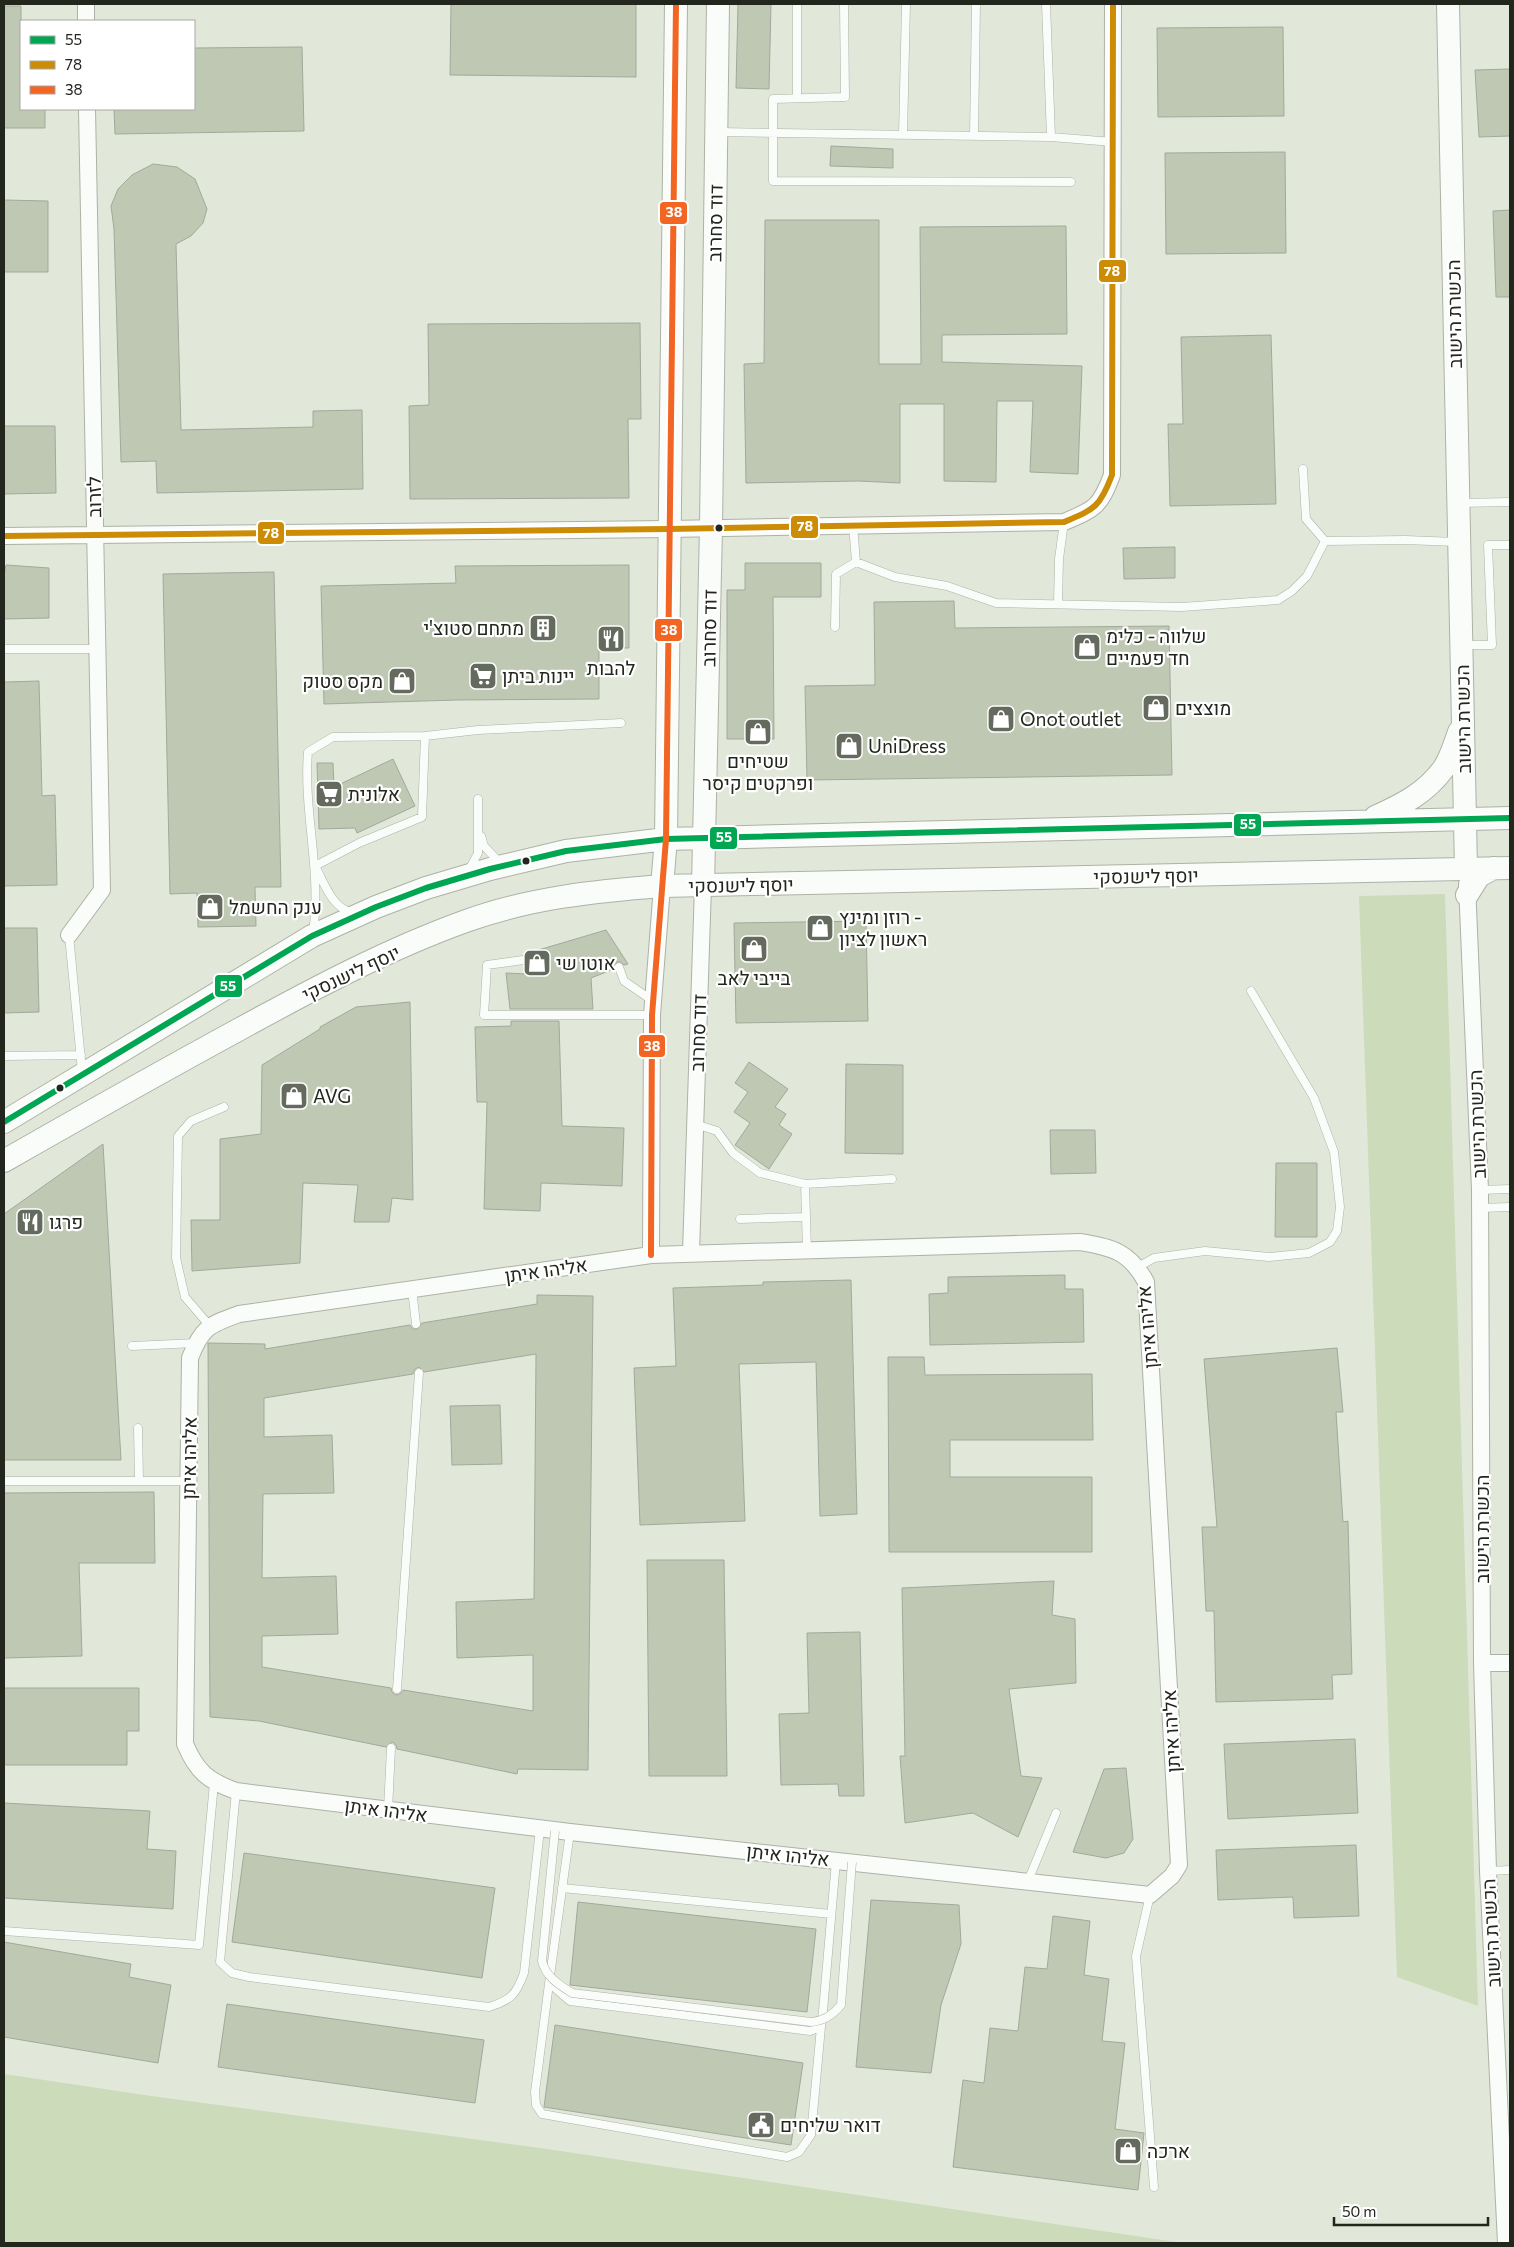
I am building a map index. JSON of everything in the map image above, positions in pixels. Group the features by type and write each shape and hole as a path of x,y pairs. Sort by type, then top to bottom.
{"main road":[{"path":"662,886 666,838 676,4"},
{"name":"דוד סחרוב","path":"703,886 711,527 718,4"},
{"name":"הכשרת הישוב","path":"1448,4 1466,868"},
{"path":"1366,821 1418,796 1444,766 1463,724"},
{"path":"4,1122 82,1065 312,936 426,888 465,876 566,851 666,838 1510,818"},
{"path":"1467,894 1479,876 1502,868"},
{"name":"יוסף לישנסקי","path":"4,1161 311,990 467,921 538,902 592,891 662,886 1502,868"}],"street":[{"path":"86,4 86,20"},
{"path":"4,536 669,529 1064,522 1098,506 1106,493 1112,475 1113,4"},
{"name":"לזרוב","path":"69,935 102,890 87,110"},
{"name":"הכשרת הישוב","path":"1466,868 1480,1190 1482,1663 1488,1870 1506,2243"},
{"path":"651,1255 653,1008 662,886"},
{"name":"דוד סחרוב","path":"691,1253 703,886"},
{"name":"אליהו איתן","path":"1080,1242 1104,1246 1125,1256 1138,1267 1146,1282 1179,1865 1172,1876 1150,1895 555,1831 236,1791 214,1783 192,1759 185,1744 190,1358 196,1343 209,1325 239,1314 651,1255 807,1250 1080,1242"},
{"path":"1482,1663 1510,1663"}],"lane":[{"path":"797,4 797,98"},
{"path":"844,4 845,97 773,99 773,181 1071,182"},
{"path":"903,135 906,4"},
{"path":"974,136 976,4"},
{"path":"1046,4 1052,137"},
{"path":"717,132 1052,137 1113,142"},
{"path":"1303,469 1306,519 1325,541 1405,540 1459,542"},
{"path":"1458,504 1510,502"},
{"path":"1058,604 1059,559 1064,522"},
{"path":"853,525 856,562"},
{"path":"856,562 895,577 947,586 996,602 1182,607 1278,600 1292,592 1306,576 1325,541"},
{"path":"1461,646 1492,645 1488,545 1510,544"},
{"path":"835,627 836,574 856,562"},
{"path":"4,649 98,649"},
{"path":"312,936 316,892 306,777 308,752 333,737 425,736 478,730 621,723"},
{"path":"315,866 359,843 422,817 425,736"},
{"path":"465,876 478,853 478,799"},
{"path":"479,830 484,846 503,866"},
{"path":"315,866 329,894 344,910 361,914"},
{"path":"4,1056 82,1065 69,935"},
{"path":"538,958 487,964 484,1015 653,1008"},
{"path":"619,967 624,981 653,1008"},
{"path":"1138,1267 1154,1258 1197,1252 1269,1257 1309,1253 1330,1242 1337,1232 1340,1207 1334,1152 1314,1098 1251,991"},
{"path":"209,1325 185,1298 176,1258 178,1136 191,1121 224,1107"},
{"path":"695,1124 717,1130 733,1153 760,1173 805,1184 892,1179"},
{"path":"4,1166 24,1150"},
{"path":"805,1184 807,1250"},
{"path":"1480,1190 1510,1189"},
{"path":"1480,1208 1510,1208"},
{"path":"740,1219 806,1217"},
{"path":"412,1289 416,1324"},
{"path":"132,1346 196,1343"},
{"path":"398,1689 419,1373"},
{"path":"138,1428 138,1481"},
{"path":"4,1481 188,1481"},
{"path":"388,1810 391,1748"},
{"path":"4,1931 200,1945 214,1783"},
{"path":"236,1791 220,1962 232,1973 249,1977 489,2007 507,2001 518,1989 524,1973 555,1831"},
{"path":"1028,1882 1056,1812"},
{"path":"555,1831 542,1961 545,1972 560,1985 572,1993 811,2022 817,2022 832,2015 841,2005 852,1862"},
{"path":"555,1831 562,1888 535,2092 536,2105 542,2114 787,2157 799,2152 811,2135 836,1860"},
{"path":"1488,1870 1510,1870"},
{"path":"562,1888 831,1914"},
{"path":"1150,1895 1136,1956 1154,2188"},
{"path":"550,1976 556,1989 570,2001 810,2031 821,2027"}],"green space":[{"path":"1445,894 1478,2006 1397,1977 1359,896"},
{"path":"4,2074 151,2096 533,2147 1183,2243 4,2243"}],"building":[{"path":"451,4 636,4 636,77 450,75"},
{"path":"738,4 771,4 769,89 736,88"},
{"path":"4,6 21,6 20,110 45,110 45,128 4,128"},
{"path":"1283,27 1284,116 1158,117 1157,28"},
{"path":"302,47 304,131 115,134 114,110 195,110 195,48"},
{"path":"1510,69 1510,136 1479,137 1475,70"},
{"path":"831,146 893,149 893,168 830,166"},
{"path":"1285,152 1286,253 1166,254 1165,153"},
{"path":"153,164 177,167 195,179 207,209 203,223 191,236 176,244 181,430 313,427 313,411 362,410 363,489 157,493 156,461 121,462 114,229 111,206 118,189 132,175"},
{"path":"4,200 48,201 48,272 4,272"},
{"path":"1510,210 1510,297 1496,297 1493,211"},
{"path":"765,220 879,220 879,364 921,364 920,227 1066,226 1067,334 942,335 942,362 1082,366 1078,474 1030,472 1033,401 997,401 996,482 944,481 944,404 900,404 900,483 859,481 746,483 744,364 764,363"},
{"path":"640,323 641,419 628,419 629,498 410,499 409,406 429,405 428,324"},
{"path":"1271,335 1276,504 1170,506 1168,424 1183,424 1181,337"},
{"path":"4,426 55,426 56,493 4,494"},
{"path":"1175,547 1175,578 1124,579 1123,548"},
{"path":"745,563 821,563 821,597 773,597 774,739 727,739 727,590 745,590"},
{"path":"6,565 49,568 49,618 4,619 4,575"},
{"path":"629,565 629,648 599,648 599,699 457,700 324,704 321,586 456,583 455,566"},
{"path":"274,572 281,887 255,887 256,926 198,927 197,893 170,894 163,574"},
{"path":"954,601 955,628 1169,626 1172,775 807,780 805,686 875,685 874,602"},
{"path":"39,681 42,796 55,795 57,885 4,886 4,682"},
{"path":"393,759 415,806 357,833 355,828 319,829 317,763 333,763 334,787"},
{"path":"866,921 868,1021 736,1023 734,923"},
{"path":"4,928 37,928 39,1012 4,1013"},
{"path":"606,930 628,964 624,965 617,962 614,969 591,978 593,1009 510,1009 506,973 546,975 540,963 543,960 543,955 535,951"},
{"path":"410,1002 413,1200 392,1198 389,1222 354,1222 358,1185 303,1183 300,1263 192,1271 191,1220 220,1220 220,1139 261,1134 262,1065 320,1029 320,1027 356,1007"},
{"path":"511,1021 559,1021 562,1126 624,1128 622,1186 541,1183 540,1211 484,1209 487,1102 477,1102 475,1027 511,1026"},
{"path":"749,1062 788,1089 775,1107 786,1114 779,1125 792,1134 769,1169 735,1145 750,1123 734,1112 748,1092 735,1083"},
{"path":"846,1064 903,1065 903,1154 845,1153"},
{"path":"1050,1130 1095,1130 1096,1173 1051,1174"},
{"path":"103,1144 121,1460 4,1460 4,1214"},
{"path":"1276,1163 1317,1163 1317,1237 1275,1237"},
{"path":"1065,1275 1065,1289 1083,1289 1084,1342 930,1345 929,1294 948,1293 948,1277"},
{"path":"851,1280 857,1514 820,1516 816,1362 739,1364 745,1521 640,1525 634,1368 676,1366 673,1288 763,1285 763,1282"},
{"path":"537,1295 593,1296 588,1770 518,1769 517,1774 397,1749 396,1745 392,1742 386,1747 259,1721 210,1717 208,1343 265,1344 265,1349 410,1325 413,1329 417,1329 422,1323 537,1304","holes":["536,1354 534,1599 456,1602 457,1658 533,1655 533,1711 403,1690 400,1694 396,1695 392,1692 391,1688 262,1667 262,1636 338,1634 336,1576 262,1578 263,1494 334,1493 332,1435 264,1437 264,1398 413,1374 415,1369 419,1367 424,1372"]},
{"path":"1337,1348 1343,1412 1336,1412 1343,1522 1348,1521 1352,1674 1332,1675 1333,1699 1216,1702 1214,1611 1206,1611 1202,1527 1217,1527 1204,1359"},
{"path":"888,1357 924,1357 925,1375 1092,1374 1093,1440 950,1440 950,1477 1092,1477 1092,1552 889,1552"},
{"path":"500,1405 502,1464 452,1465 450,1406"},
{"path":"154,1492 155,1563 79,1563 82,1656 4,1658 4,1493"},
{"path":"647,1560 724,1560 727,1776 649,1776"},
{"path":"1054,1581 1052,1615 1075,1619 1076,1683 1009,1689 1021,1776 1042,1778 1018,1837 973,1813 905,1823 900,1756 905,1756 902,1588"},
{"path":"860,1632 864,1796 839,1796 838,1784 781,1785 779,1714 809,1713 807,1633"},
{"path":"4,1688 139,1688 139,1731 127,1731 127,1765 4,1765"},
{"path":"1355,1739 1358,1813 1228,1819 1224,1744"},
{"path":"1126,1768 1133,1839 1124,1853 1106,1858 1073,1852 1104,1769"},
{"path":"4,1803 150,1811 147,1849 176,1851 173,1909 4,1898"},
{"path":"1356,1845 1359,1916 1294,1918 1293,1897 1218,1900 1216,1850"},
{"path":"244,1853 495,1888 482,1978 232,1942"},
{"path":"871,1900 959,1905 961,1944 941,2005 931,2073 856,2067"},
{"path":"578,1902 816,1929 807,2012 570,1985"},
{"path":"1053,1916 1090,1921 1084,1975 1109,1979 1102,2041 1125,2043 1115,2129 1144,2133 1138,2190 953,2167 963,2080 984,2083 990,2028 1018,2031 1025,1967 1047,1969"},
{"path":"4,1942 131,1964 129,1977 171,1985 158,2063 4,2037"},
{"path":"227,2004 484,2040 475,2103 218,2067"},
{"path":"555,2025 803,2063 791,2145 544,2107"}],"transit line":[{"name":"38","path":"651,1255 652,1015 666,839 676,4"},
{"name":"78","path":"4,536 669,529 1064,522 1083,514 1100,501 1112,475 1113,4"},
{"name":"55","path":"4,1122 312,936 376,907 426,888 490,869 566,851 666,839 1510,818"}],"place":[{"name":"מתחם סטוצ'י","path":"543,628"},
{"name":"להבות","path":"611,639"},
{"name":"שלווה - כלימ חד פעמיים","path":"1087,647"},
{"name":"יינות ביתן","path":"483,676"},
{"name":"מקס סטוק","path":"402,681"},
{"name":"מוצצים","path":"1156,708"},
{"name":"Onot outlet","path":"1001,719"},
{"name":"שטיחים ופרקטים קיסר","path":"758,732"},
{"name":"UniDress","path":"849,746"},
{"name":"אלונית","path":"329,794"},
{"name":"ענק החשמל","path":"210,907"},
{"name":"רוזן ומינץ - ראשון לציון","path":"820,928"},
{"name":"בייבי לאב","path":"754,949"},
{"name":"אוטו שי","path":"537,963"},
{"name":"AVG","path":"294,1096"},
{"name":"פרגו","path":"30,1222"},
{"name":"דואר שליחים","path":"761,2125"},
{"name":"ארכה","path":"1128,2151"}]}
